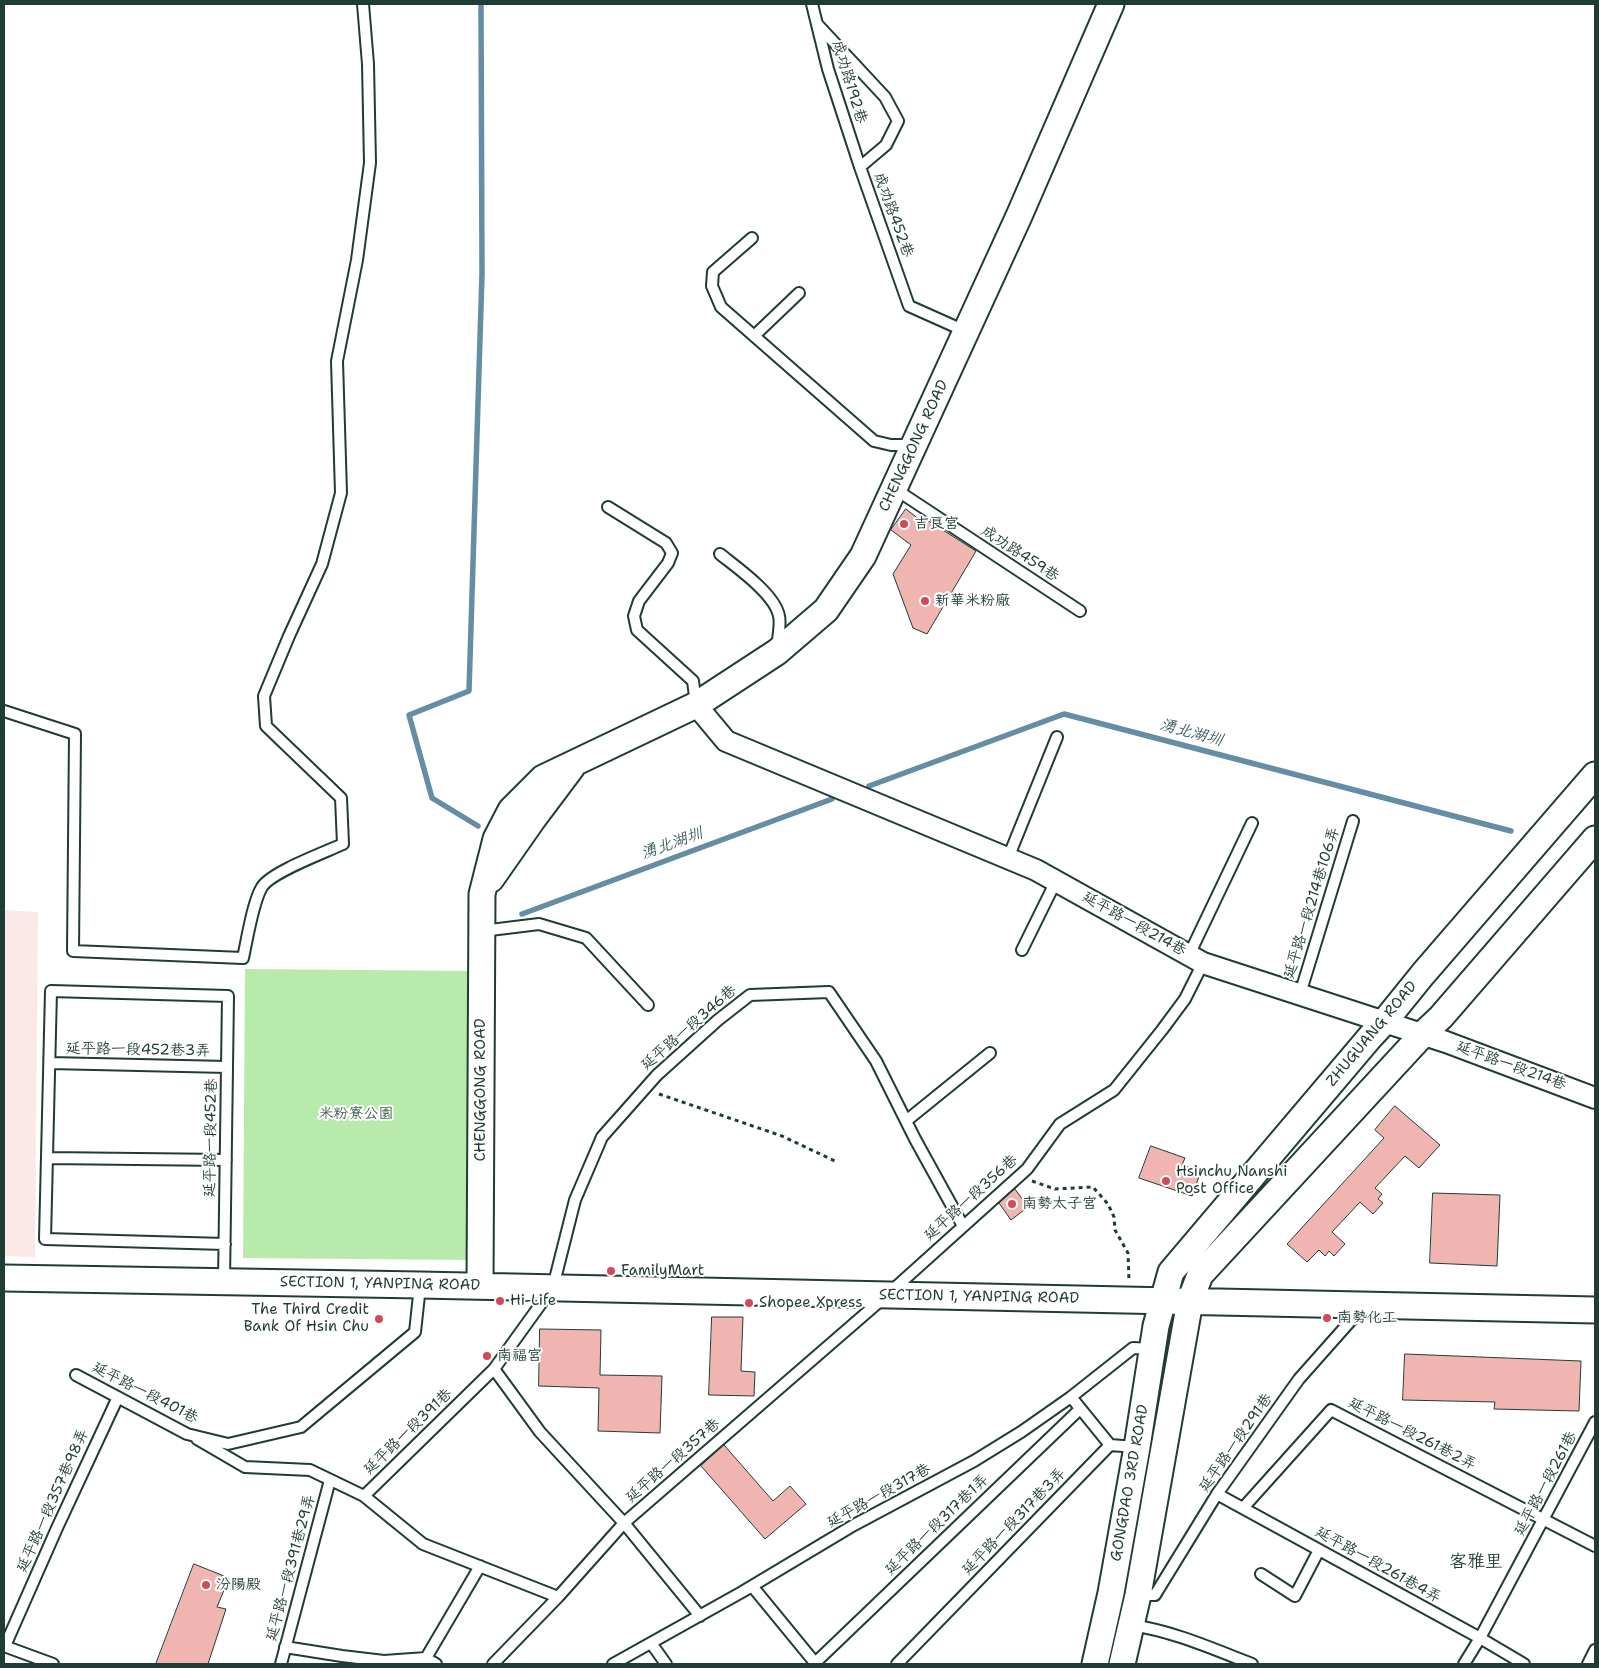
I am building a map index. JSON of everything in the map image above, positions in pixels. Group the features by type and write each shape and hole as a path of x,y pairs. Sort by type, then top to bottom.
{"street":[{"name":"CHENGGONG ROAD","path":"480,1286 482,894 533,819 574,764 696,705 777,652 826,610 864,556 1019,216 1111,4"},
{"name":"延平路一段214巷","path":"696,705 726,741 1036,870 1196,959 1423,1034 1595,1098"},
{"name":"ZHUGUANG ROAD","path":"1162,1301 1171,1272 1423,974 1595,775"},
{"path":"1190,1301 1200,1275 1423,1034 1441,1017 1595,839"},
{"name":"SECTION 1, YANPING ROAD","path":"4,1278 420,1284 1595,1310"},
{"name":"GONGDAO 3RD ROAD","path":"1095,1664 1111,1593 1137,1448 1152,1349 1162,1301"},
{"name":"GONGDAO 3RD ROAD","path":"1122,1664 1138,1594 1190,1301"}],"lane":[{"path":"4,711 75,734 73,951 243,958 255,904 262,886 276,875 343,844 341,798 266,726 264,696 322,564 341,494 337,361 357,260 370,163 368,64 362,4"},
{"name":"成功路192巷","path":"812,4 828,69 860,167"},
{"name":"成功路452巷","path":"817,24 885,97 898,121 886,145 860,167 909,306 967,331"},
{"path":"752,238 713,272 712,286 721,307 874,441 891,445 915,445"},
{"path":"754,336 799,292"},
{"name":"成功路459巷","path":"895,489 1080,611"},
{"path":"608,507 666,543 672,552 668,563 639,601 634,616 637,630 693,681 696,705"},
{"path":"720,554 748,576 771,600 779,616 777,652"},
{"path":"1008,858 1058,737"},
{"name":"延平路一段214巷106弄","path":"1300,994 1353,820"},
{"name":"延平路一段356巷","path":"887,1294 1027,1169 1060,1124 1114,1090 1162,1030 1185,999 1196,959 1252,823"},
{"path":"1022,950 1056,881"},
{"path":"481,931 539,924 586,938 648,1005"},
{"name":"延平路一段452巷","path":"50,1063 52,991 228,996 224,1281"},
{"name":"延平路一段346巷","path":"553,1288 575,1200 602,1137 657,1074 718,1020 750,995 829,992 876,1061 906,1122 962,1226"},
{"path":"906,1122 990,1053"},
{"path":"50,1063 45,1239 225,1244"},
{"name":"延平路一段452巷3弄","path":"50,1063 227,1067"},
{"path":"47,1158 226,1160"},
{"name":"延平路一段401巷","path":"76,1375 188,1434 228,1444 301,1427 415,1332 420,1284"},
{"name":"延平路一段391巷","path":"188,1434 245,1467 310,1470 364,1496 494,1370 553,1288"},
{"name":"延平路一段357巷","path":"493,1664 558,1597 624,1523 887,1294"},
{"name":"延平路一段291巷","path":"1138,1594 1155,1594 1217,1494 1299,1379 1364,1305"},
{"name":"延平路一段317巷","path":"613,1664 700,1616 854,1525 974,1461 1021,1432 1133,1348 1152,1349"},
{"path":"494,1370 540,1432 624,1523 700,1616"},
{"name":"延平路一段357巷98弄","path":"4,1646 118,1397"},
{"path":"1070,1397 1110,1445 1137,1448"},
{"name":"延平路一段317巷1弄","path":"815,1664 1080,1409"},
{"name":"延平路一段261巷2弄","path":"1243,1508 1332,1410 1544,1519"},
{"name":"延平路一段261巷","path":"1464,1664 1480,1638 1595,1422"},
{"name":"延平路一段317巷3弄","path":"897,1664 1110,1445"},
{"name":"延平路一段391巷29弄","path":"281,1664 330,1480"},
{"name":"延平路一段261巷4弄","path":"1217,1494 1524,1664"},
{"path":"364,1496 424,1544 558,1597"},
{"path":"1544,1519 1595,1546"},
{"path":"1261,1574 1296,1596 1320,1550"},
{"path":"426,1658 480,1566"},
{"path":"752,1586 815,1664"},
{"path":"1131,1625 1148,1627 1171,1634 1252,1664"},
{"path":"651,1643 666,1664"},
{"path":"4,1646 53,1664"},
{"path":"285,1647 384,1661 426,1658 436,1664"},
{"path":"1588,1664 1595,1650"}],"path":[{"path":"644,1089 782,1136 837,1162"},
{"path":"1022,1173 1034,1182 1055,1189 1093,1187 1108,1204 1114,1217 1115,1230 1128,1253 1129,1274 1126,1300"}],"shaded area":[{"path":"4,910 38,912 35,1257 4,1256"}],"green space":[{"name":"米粉寮公園","path":"245,969 470,971 468,1260 243,1258"}],"building":[{"name":"新華米粉廠","path":"906,509 925,524 927,520 976,551 927,634 913,628 893,574 911,545 891,530"},
{"path":"1395,1106 1440,1145 1419,1168 1405,1156 1375,1188 1382,1194 1378,1199 1383,1203 1373,1214 1360,1202 1332,1232 1345,1244 1334,1256 1329,1251 1325,1256 1319,1250 1307,1262 1287,1244 1384,1138 1375,1130"},
{"path":"1151,1146 1185,1158 1182,1165 1201,1171 1192,1196 1139,1178"},
{"name":"南勢太子宮","path":"1015,1189 1028,1207 1011,1220 999,1203"},
{"path":"1433,1193 1500,1195 1497,1266 1430,1263"},
{"path":"712,1317 743,1317 741,1371 755,1372 754,1396 709,1395"},
{"path":"540,1329 601,1330 600,1375 662,1376 660,1433 598,1431 599,1388 539,1386"},
{"path":"1405,1354 1581,1361 1579,1411 1494,1409 1495,1402 1403,1400"},
{"path":"724,1445 773,1501 790,1486 806,1504 765,1539 701,1466"},
{"path":"194,1564 229,1578 217,1607 226,1609 208,1664 156,1664"}],"waterway":[{"path":"478,826 432,798 409,715 469,691 482,274 481,4"},
{"name":"湧北湖圳","path":"869,786 1064,714 1511,831"},
{"name":"湧北湖圳","path":"522,914 832,799"}],"place":[{"name":"吉良宮","path":"904,524"},
{"name":"新華米粉廠","path":"925,601"},
{"name":"Hsinchu Nanshi Post Office","path":"1166,1181"},
{"name":"南勢太子宮","path":"1012,1204"},
{"name":"FamilyMart","path":"611,1271"},
{"name":"Hi-Life","path":"500,1301"},
{"name":"Shopee Xpress","path":"749,1303"},
{"name":"南勢化工","path":"1327,1318"},
{"name":"The Third Credit Bank Of Hsin Chu","path":"379,1319"},
{"name":"南福宮","path":"487,1356"},
{"name":"汾陽殿","path":"206,1585"}],"district":[{"name":"客雅里","path":"1476,1562"}]}
